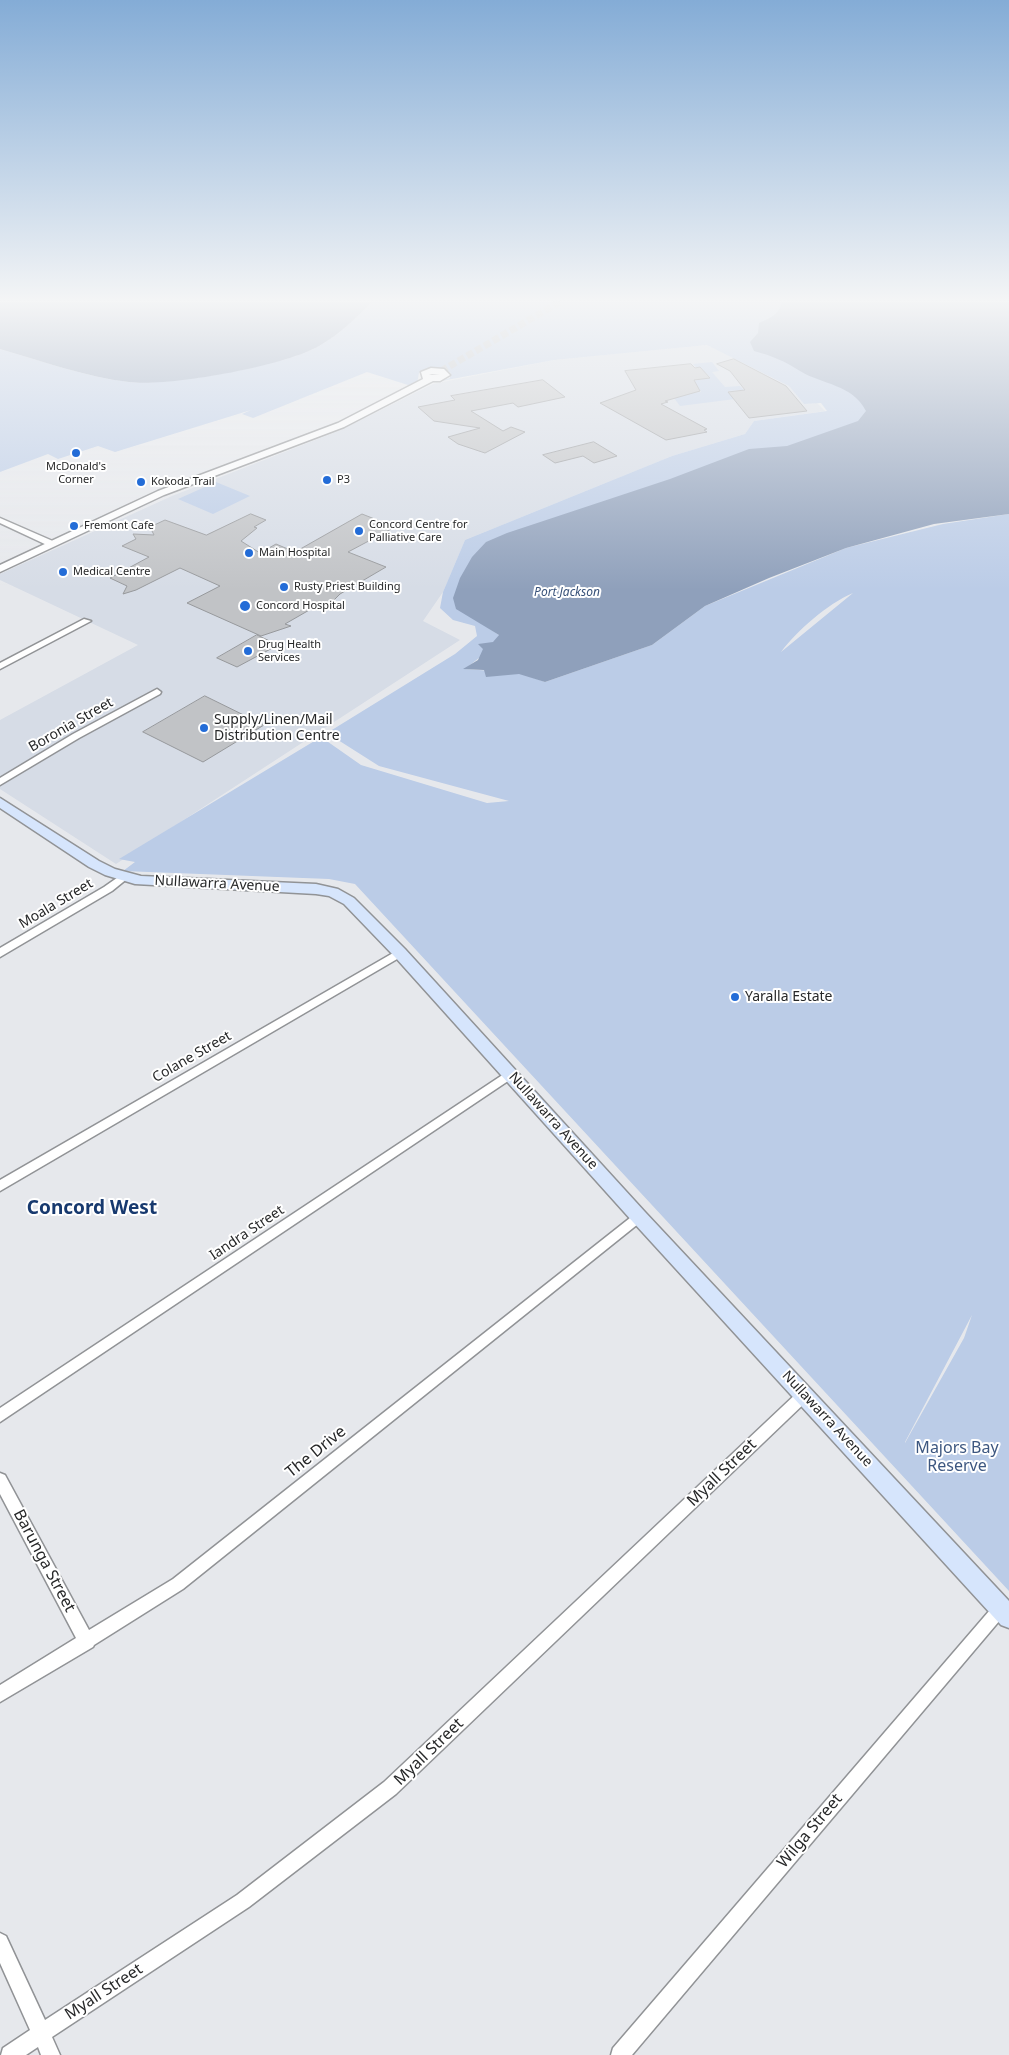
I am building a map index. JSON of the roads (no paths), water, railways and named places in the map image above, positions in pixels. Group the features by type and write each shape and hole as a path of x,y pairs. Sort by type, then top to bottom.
{"main road":[{"name":"Nullawarra Avenue","path":"0,802 94,864 124,876 140,880 301,888 333,892 355,906 1005,1613"}],"street":[{"path":"0,569 161,493 341,425 393,398"},
{"path":"0,520 52,544"},
{"path":"0,666 87,621"},
{"name":"Boronia Street","path":"0,782 76,736 157,692"},
{"name":"Moala Street","path":"0,953 108,890 124,876"},
{"name":"Colane Street","path":"0,1186 400,953"},
{"name":"Iandra Street","path":"0,1416 510,1074"},
{"name":"The Drive","path":"0,1694 88,1642 178,1584 639,1217"},
{"name":"Myall Street","path":"10,2055 41,2032 243,1901 390,1788 804,1395"},
{"name":"Barunga Street","path":"0,1480 88,1642"},
{"name":"Wilga Street","path":"620,2055 1005,1613"},
{"path":"0,1942 51,2055"}],"water":[{"name":"Port Jackson","path":"856,398 1009,398 1009,514 934,524 846,548 769,578 705,606 652,645 545,682 519,674 486,677 484,670 463,669 478,660 483,649 478,644 493,642 499,635 456,609 453,598 460,578 472,557 486,542 507,533 670,479 749,449 787,446 858,421 866,411"}],"place":[{"name":"McDonald's Corner","path":"76,453"},
{"name":"P3","path":"327,480"},
{"name":"Kokoda Trail","path":"141,482"},
{"name":"Fremont Cafe","path":"74,526"},
{"name":"Concord Centre for Palliative Care","path":"359,531"},
{"name":"Main Hospital","path":"249,553"},
{"name":"Medical Centre","path":"63,572"},
{"name":"Rusty Priest Building","path":"284,587"},
{"name":"Concord Hospital","path":"245,606"},
{"name":"Drug Health Services","path":"248,651"},
{"name":"Supply/Linen/Mail Distribution Centre","path":"204,728"},
{"name":"Yaralla Estate","path":"735,997"}],"district":[{"name":"Concord West","path":"92,1209"}],"park label":[{"name":"Majors Bay Reserve","path":"957,1457"}]}
